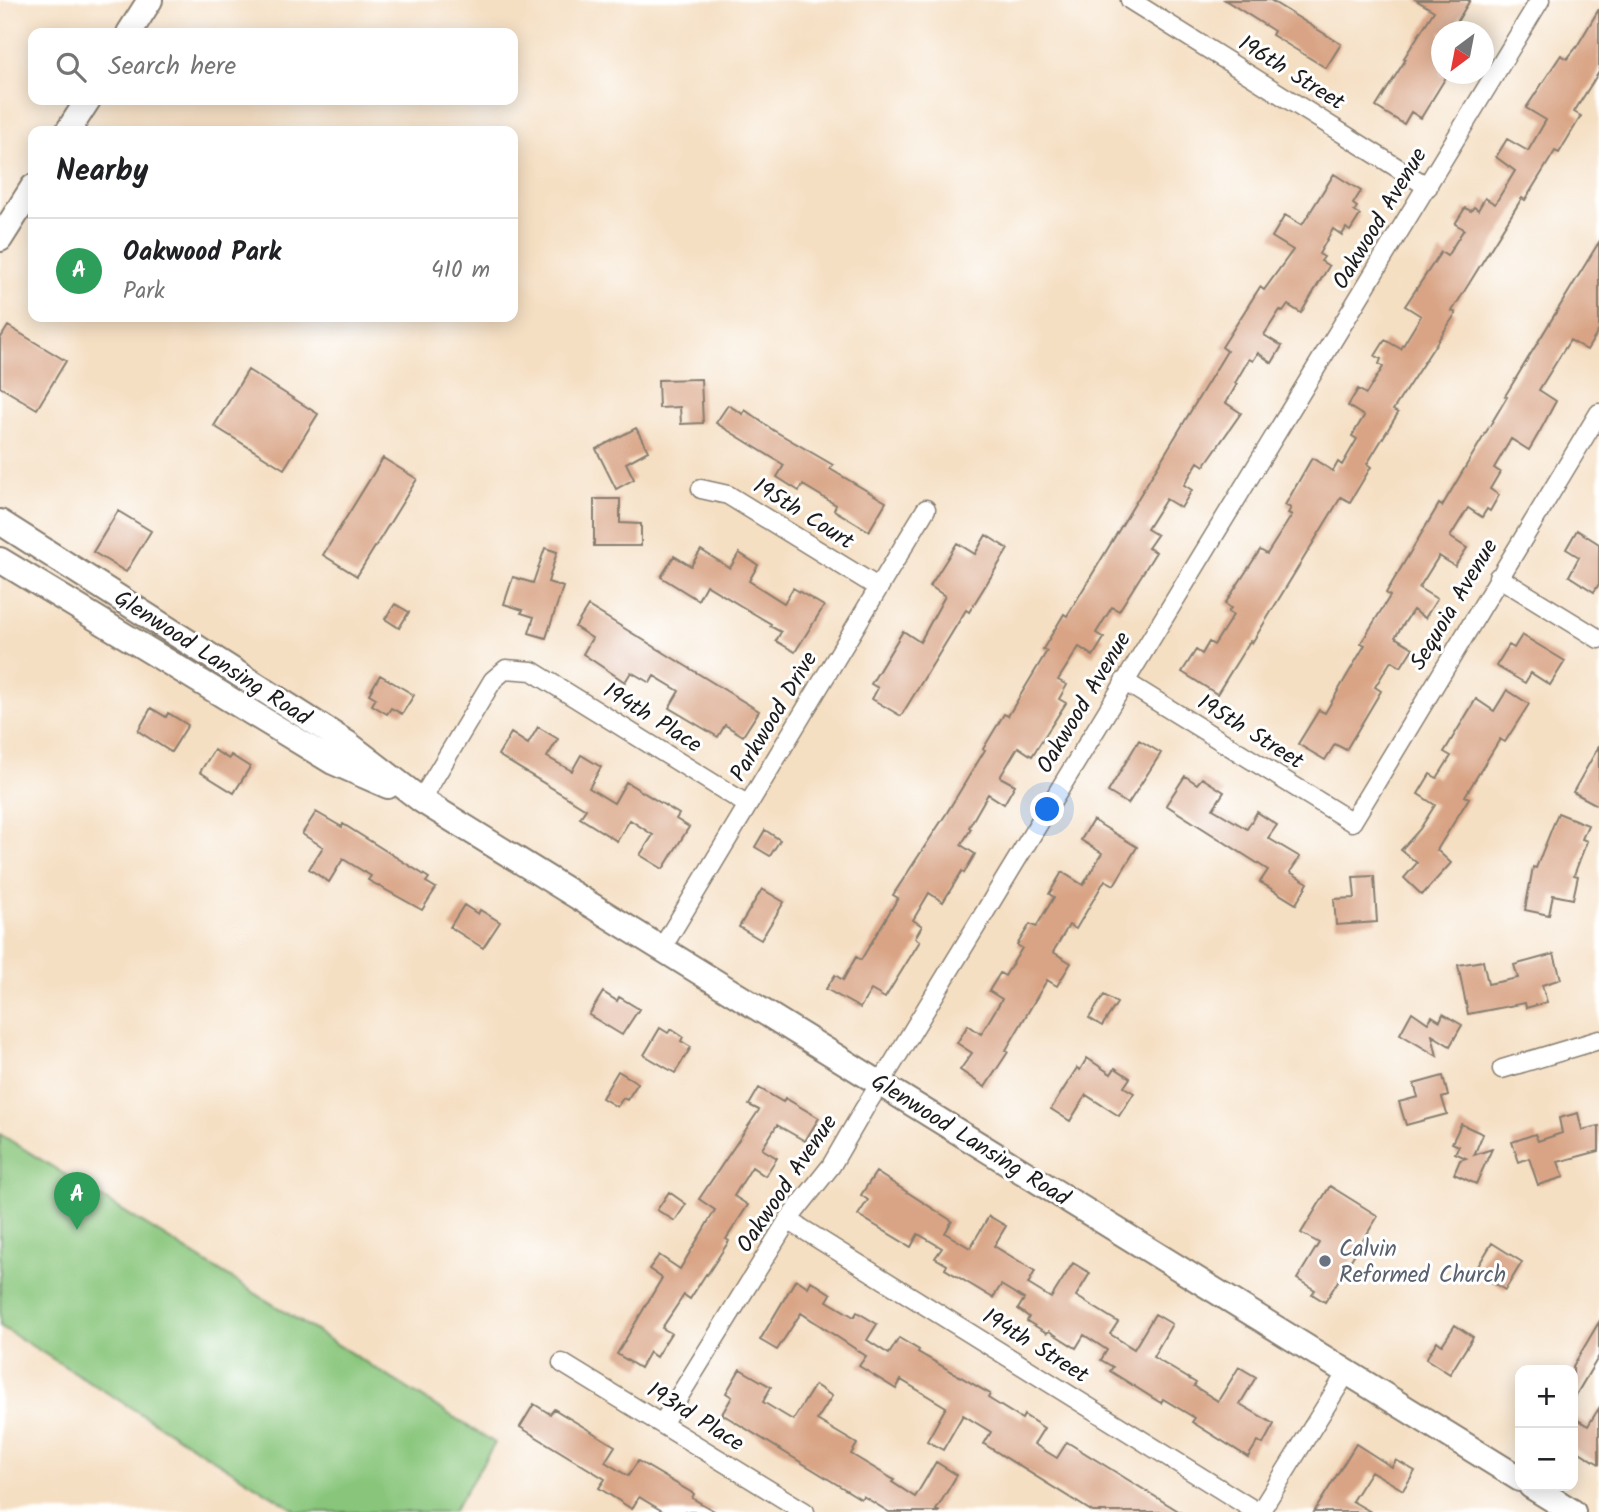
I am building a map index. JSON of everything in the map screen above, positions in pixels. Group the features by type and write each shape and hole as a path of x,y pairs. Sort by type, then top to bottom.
{"main road":[{"path":"132,28 150,0"},
{"path":"71,126 85,105"},
{"path":"0,239 28,195"},
{"name":"Glenwood Lansing Road","path":"0,522 347,743 421,800 1515,1476"},
{"name":"Glenwood Lansing Road","path":"0,560 333,762 421,800"},
{"path":"1539,1491 1573,1512"}],"street":[{"name":"196th Street","path":"1130,0 1428,187"},
{"name":"Oakwood Avenue","path":"662,1424 788,1220 831,1166 1540,0"},
{"name":"Sequoia Avenue","path":"1352,822 1599,413"},
{"name":"195th Court","path":"701,489 727,495 879,588"},
{"name":"Parkwood Drive","path":"662,948 926,509"},
{"path":"1498,577 1599,639"},
{"name":"194th Place","path":"421,800 493,680 506,669 532,671 748,805"},
{"name":"195th Street","path":"1124,681 1352,822"},
{"path":"1502,1069 1599,1040"},
{"name":"194th Street","path":"788,1220 1259,1512"},
{"name":"193rd Place","path":"562,1363 805,1512"},
{"path":"1259,1512 1347,1372"}],"green space":[{"path":"0,1134 495,1443 453,1512 298,1512 0,1326"}],"building":[{"path":"1225,0 1270,0 1341,44 1326,68 1272,35 1274,31"},
{"path":"1416,0 1470,0 1458,21 1431,21 1431,84 1442,84 1421,118 1411,112 1404,124 1376,107 1434,11"},
{"path":"1599,9 1599,72 1574,112 1581,116 1559,153 1555,151 1525,200 1522,198 1452,311 1456,313 1393,410 1398,413 1367,464 1371,467 1350,502 1341,497 1252,643 1250,641 1217,694 1182,672 1196,650 1202,654 1209,642 1214,645 1233,615 1228,612 1231,608 1225,604 1260,550 1267,554 1292,515 1288,513 1291,508 1285,505 1312,458 1333,471 1338,462 1342,465 1357,439 1352,436 1364,416 1348,406 1358,389 1366,394 1383,367 1379,364 1381,359 1375,356 1385,340 1401,349 1421,316 1405,306 1441,252 1447,256 1464,229 1455,224 1465,208 1471,211 1474,207 1478,210 1485,198 1495,204 1515,171 1496,157 1507,139 1528,151 1546,120 1526,108 1561,55 1567,59 1576,48"},
{"path":"1334,174 1361,191 1353,204 1357,207 1354,211 1360,215 1350,231 1346,228 1342,235 1333,229 1319,254 1324,257 1321,261 1329,266 1301,313 1288,305 1283,312 1280,310 1264,335 1282,346 1272,363 1258,353 1253,361 1249,359 1226,403 1241,413 1204,466 1198,462 1184,485 1192,490 1181,508 1166,499 1147,529 1157,535 1148,548 1156,552 1119,611 1112,607 1096,633 1104,638 1093,656 1079,647 1058,680 1067,685 1059,699 1066,703 1032,756 1018,747 1000,777 1015,785 1004,804 988,794 961,845 975,854 964,873 962,871 943,902 929,893 913,920 922,926 915,938 920,941 885,998 871,990 860,1008 826,989 835,975 843,980 856,957 861,960 898,898 893,895 946,814 1004,714 1008,716 1047,651 1043,649 1064,614 1067,616 1227,351 1222,347 1260,287 1264,290 1293,250 1272,237 1285,215 1302,225"},
{"path":"1599,242 1599,330 1587,350 1570,340 1539,390 1556,401 1529,450 1511,439 1494,468 1500,472 1490,489 1499,495 1490,511 1487,509 1482,517 1468,508 1450,537 1467,548 1455,566 1439,556 1419,588 1437,599 1425,618 1413,610 1395,637 1413,648 1401,667 1391,661 1375,687 1381,691 1346,750 1335,744 1325,760 1298,744 1319,710 1325,713 1365,645 1361,643 1390,596 1386,593 1439,504 1442,506"},
{"path":"8,326 66,361 37,409 0,387 0,339"},
{"path":"248,370 318,414 284,469 214,426"},
{"path":"701,379 703,423 681,424 680,407 659,408 658,380"},
{"path":"728,405 743,414 745,410 773,430 833,465 830,469 886,502 869,531 834,510 836,505 803,485 799,491 777,477 784,465 716,423"},
{"path":"636,428 648,451 626,463 634,479 616,489 596,449"},
{"path":"383,458 417,479 357,576 323,555"},
{"path":"594,499 620,499 620,523 641,524 641,546 594,546"},
{"path":"118,511 151,531 126,572 93,552"},
{"path":"1577,530 1599,544 1599,584 1594,592 1569,576 1579,557 1566,549"},
{"path":"986,535 1008,549 969,612 966,610 901,716 872,699 878,688 871,684 903,631 920,642 945,596 930,586 957,543 975,554"},
{"path":"545,548 557,552 548,582 563,587 546,638 529,633 534,617 504,604 513,577 533,583"},
{"path":"701,550 730,568 739,553 758,565 749,581 784,603 793,588 824,606 795,652 776,641 781,632 770,626 771,624 706,585 698,600 661,577 674,556 691,566"},
{"path":"395,604 409,612 399,628 385,619"},
{"path":"588,606 759,711 743,736 725,725 718,737 669,708 679,691 654,676 650,683 631,672 625,682 583,654 592,638 575,627"},
{"path":"1522,635 1565,661 1550,685 1531,673 1525,683 1496,666 1509,645 1514,648"},
{"path":"380,675 414,695 402,714 391,708 387,714 372,705 376,698 369,694"},
{"path":"1507,690 1529,704 1505,742 1500,739 1465,796 1469,798 1437,850 1451,863 1422,895 1404,878 1417,863 1401,850 1420,829 1435,805 1418,794 1430,774 1437,778 1451,756 1444,752 1476,699 1494,711"},
{"path":"151,708 166,717 168,713 188,725 171,752 138,731"},
{"path":"538,727 558,739 547,757 572,771 581,755 601,767 589,788 614,803 626,782 679,814 676,819 689,827 663,869 640,855 653,835 630,820 617,841 580,818 586,809 498,755 511,733 528,744"},
{"path":"1139,740 1161,753 1128,804 1108,792"},
{"path":"1599,746 1599,806 1573,792"},
{"path":"214,750 229,759 231,755 250,767 234,793 200,772"},
{"path":"1185,776 1197,784 1202,778 1224,792 1213,809 1247,829 1257,812 1277,825 1268,838 1300,857 1290,872 1308,883 1296,904 1260,882 1268,870 1166,805"},
{"path":"316,812 342,827 343,824 429,878 426,882 436,888 422,910 368,880 371,876 343,859 329,882 309,869 323,847 302,834"},
{"path":"1558,813 1588,825 1582,839 1587,841 1574,875 1578,876 1573,899 1553,895 1549,915 1525,910 1533,867 1536,868"},
{"path":"1093,820 1137,847 1114,885 1105,880 1076,929 1069,925 1053,952 1071,963 1057,986 1047,980 1006,1050 1008,1052 985,1087 960,1070 972,1053 957,1043 968,1025 981,1034 1002,999 989,991 1000,973 1005,976 1022,948 1017,945 1030,924 1036,927 1054,897 1049,894 1062,872 1083,885 1102,853 1081,840"},
{"path":"765,830 780,840 770,856 755,847"},
{"path":"1374,876 1377,922 1336,925 1334,899 1355,898 1353,877"},
{"path":"762,889 784,902 761,940 739,927"},
{"path":"464,905 478,914 480,910 500,922 483,948 450,927"},
{"path":"1554,954 1561,979 1542,985 1547,1002 1526,1008 1525,1003 1468,1014 1458,965 1483,961 1488,984 1518,978 1514,965"},
{"path":"603,992 617,1001 619,997 639,1009 622,1035 589,1015"},
{"path":"1104,995 1117,1003 1102,1026 1089,1018"},
{"path":"1412,1012 1428,1023 1432,1016 1440,1021 1443,1014 1462,1025 1450,1046 1432,1035 1437,1056 1400,1034"},
{"path":"660,1028 668,1033 671,1029 683,1037 681,1041 691,1047 675,1073 644,1055"},
{"path":"1087,1058 1111,1074 1115,1068 1130,1078 1124,1087 1134,1093 1119,1116 1086,1095 1070,1121 1051,1109 1077,1068 1080,1070"},
{"path":"618,1071 638,1083 627,1100 623,1098 617,1107 602,1098"},
{"path":"1443,1076 1448,1096 1442,1098 1447,1114 1406,1125 1399,1102 1418,1097 1414,1084"},
{"path":"759,1088 783,1102 785,1098 819,1118 805,1141 777,1125 762,1149 777,1158 765,1176 752,1167 734,1196 748,1205 726,1239 729,1241 690,1299 684,1295 662,1328 671,1333 656,1357 649,1352 640,1368 617,1354 662,1278 649,1269 659,1255 680,1269 715,1210 699,1199 759,1110 749,1105"},
{"path":"1578,1113 1582,1130 1599,1126 1599,1151 1558,1162 1564,1177 1538,1185 1529,1158 1519,1162 1512,1142 1535,1134 1538,1141 1562,1133 1559,1118"},
{"path":"1461,1124 1483,1134 1474,1155 1492,1149 1476,1184 1454,1174 1460,1160 1466,1158 1455,1153 1459,1146 1452,1143"},
{"path":"876,1172 952,1221 945,1233 970,1248 989,1216 1006,1226 994,1246 1035,1271 1028,1284 1051,1298 1073,1263 1090,1273 1076,1296 1118,1322 1110,1334 1134,1349 1155,1314 1172,1324 1153,1357 1196,1383 1194,1386 1218,1401 1239,1367 1256,1377 1240,1404 1274,1424 1263,1444 1258,1441 1248,1457 1192,1422 1195,1418 1163,1399 1161,1403 1110,1371 1113,1367 1101,1360 1107,1350 1084,1335 1076,1348 1049,1331 1047,1333 1027,1321 1029,1317 1018,1309 1024,1299 1001,1285 993,1298 945,1269 947,1265 935,1258 942,1248 918,1234 911,1247 858,1215 868,1200 861,1195"},
{"path":"1330,1186 1378,1216 1325,1302 1312,1294 1315,1290 1297,1279 1319,1243 1301,1233"},
{"path":"669,1192 686,1204 675,1221 657,1210"},
{"path":"1492,1243 1522,1262 1505,1290 1475,1271"},
{"path":"796,1279 808,1287 811,1281 831,1294 827,1301 854,1317 857,1312 877,1324 867,1340 889,1354 899,1338 990,1394 988,1398 1022,1419 1024,1415 1044,1428 1034,1444 1057,1458 1067,1442 1180,1512 1093,1512 984,1444 991,1432 963,1415 943,1450 927,1441 946,1407 901,1380 896,1389 859,1366 866,1356 801,1313 777,1350 760,1340"},
{"path":"1599,1322 1599,1356 1578,1392 1578,1365 1574,1365"},
{"path":"1455,1325 1473,1337 1450,1374 1426,1359 1437,1341 1442,1345"},
{"path":"740,1369 771,1387 763,1402 793,1420 815,1385 832,1396 817,1420 857,1444 851,1454 894,1480 892,1482 915,1497 936,1462 957,1475 936,1510 940,1512 889,1512 863,1496 861,1499 722,1414 732,1397 726,1393"},
{"path":"534,1404 550,1414 554,1409 615,1446 605,1462 628,1476 638,1461 694,1494 692,1498 716,1512 664,1512 639,1497 632,1509 599,1488 605,1479 520,1427"},
{"path":"1599,1408 1599,1464 1578,1451 1578,1420 1588,1426"},
{"path":"1356,1444 1392,1467 1396,1460 1415,1471 1403,1490 1371,1471 1352,1501 1371,1512 1314,1512"}],"place":[{"name":"Oakwood Park","path":"77,1230"},
{"name":"Calvin Reformed Church","path":"1325,1261"}]}
